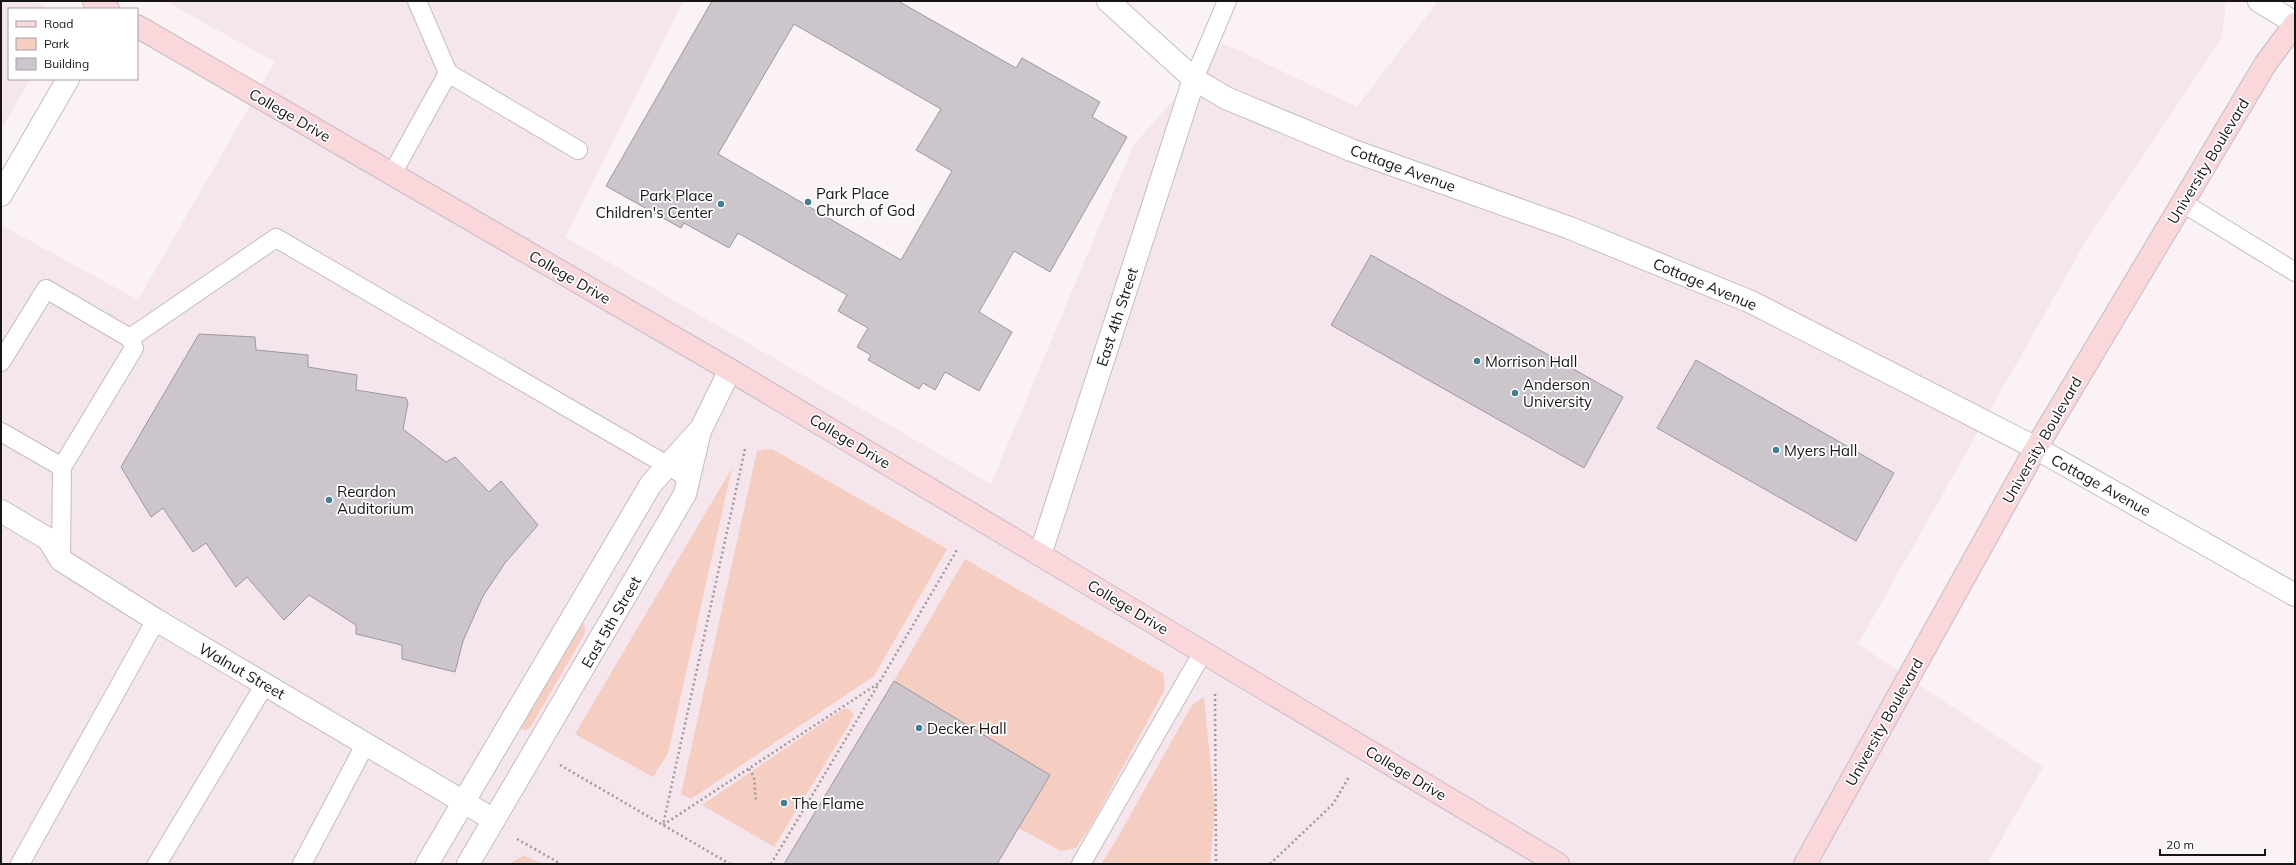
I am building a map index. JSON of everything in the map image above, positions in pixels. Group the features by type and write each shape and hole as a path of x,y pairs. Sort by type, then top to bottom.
{"street":[{"path":"94,1 106,8"},
{"name":"Cottage Avenue","path":"1108,1 1194,79 1226,98 1352,150 1570,228 1751,302 2036,448 2295,595"},
{"path":"2259,1 2295,24"},
{"name":"University Boulevard","path":"1805,864 2036,448 2266,63 2295,24"},
{"name":"College Drive","path":"138,27 730,370 1558,864"},
{"name":"East 4th Street","path":"1040,555 1194,79"},
{"path":"1,195 67,80"},
{"name":"East 5th Street","path":"468,864 685,494 700,431 730,370"},
{"path":"427,864 651,484 700,431"},
{"name":"Walnut Street","path":"1,511 48,539 61,560 156,620 494,820"}],"lane":[{"path":"417,1 448,74 578,150"},
{"path":"1194,79 1227,1"},
{"path":"392,174 448,74"},
{"path":"2183,203 2295,272"},
{"path":"130,338 276,238 689,478"},
{"path":"1,362 46,288 130,338 134,348 62,467 61,560"},
{"path":"1,432 62,467"},
{"path":"20,864 156,620"},
{"path":"1081,864 1203,652"},
{"path":"157,864 265,684"},
{"path":"302,864 366,743"}],"path":[{"path":"663,825 745,448"},
{"path":"771,864 880,683 957,550"},
{"path":"663,825 880,683"},
{"path":"1215,688 1216,864"},
{"path":"553,761 730,864"},
{"path":"749,769 754,777 756,802"},
{"path":"1270,864 1333,804 1349,777"},
{"path":"516,839 561,864"}],"shaded area":[{"path":"1,1 35,1 47,8 8,8 8,80 29,80 1,131"},
{"name":"Anderson University","path":"165,1 683,1 565,237 991,484 1133,146 1223,43 1357,107 1438,1 2226,1 2222,38 2087,239 1858,644 2043,767 1987,864 1,864 1,225 138,300 275,62"}],"green space":[{"path":"772,449 947,549 874,676 691,799 681,794 757,451"},
{"path":"732,468 668,753 653,777 575,734"},
{"path":"965,559 1163,673 1165,689 1093,822 1076,848 1061,851 1018,828 1050,775 894,681"},
{"path":"582,623 585,626 584,635 530,728 525,731 519,727 579,624"},
{"path":"1204,697 1215,810 1210,864 1101,864 1118,837 1192,705"},
{"path":"843,709 849,709 854,714 850,723 774,847 702,805"},
{"path":"524,855 541,864 509,864"}],"building":[{"name":"Park Place Children's Center","path":"712,1 898,1 1016,68 1022,58 1100,102 1092,117 1127,137 1050,272 1014,251 979,312 1012,332 979,391 945,372 935,390 923,383 919,389 868,360 871,355 857,347 868,328 838,311 847,295 738,233 729,248 684,223 681,228 606,186","holes":["794,24 941,109 916,150 952,171 901,260 718,154"]},
{"name":"Morrison Hall","path":"1371,255 1623,397 1584,468 1331,325"},
{"name":"Reardon Auditorium","path":"199,334 255,337 256,350 308,355 308,367 357,375 356,390 406,398 408,403 403,429 446,462 455,457 489,492 501,481 538,525 505,563 483,596 463,641 455,672 402,659 402,645 356,634 356,625 309,595 284,620 247,577 236,587 206,543 193,552 163,508 151,517 121,467"},
{"name":"Myers Hall","path":"1696,360 1894,473 1856,541 1657,428"},
{"name":"Decker Hall","path":"894,681 1050,775 997,864 784,864"}],"place":[{"name":"Park Place Church of God","path":"808,202"},
{"name":"Park Place Children's Center","path":"721,204"},
{"name":"Morrison Hall","path":"1477,361"},
{"name":"Anderson University","path":"1515,393"},
{"name":"Myers Hall","path":"1776,450"},
{"name":"Reardon Auditorium","path":"329,500"},
{"name":"Decker Hall","path":"919,728"},
{"name":"The Flame","path":"784,803"}]}
